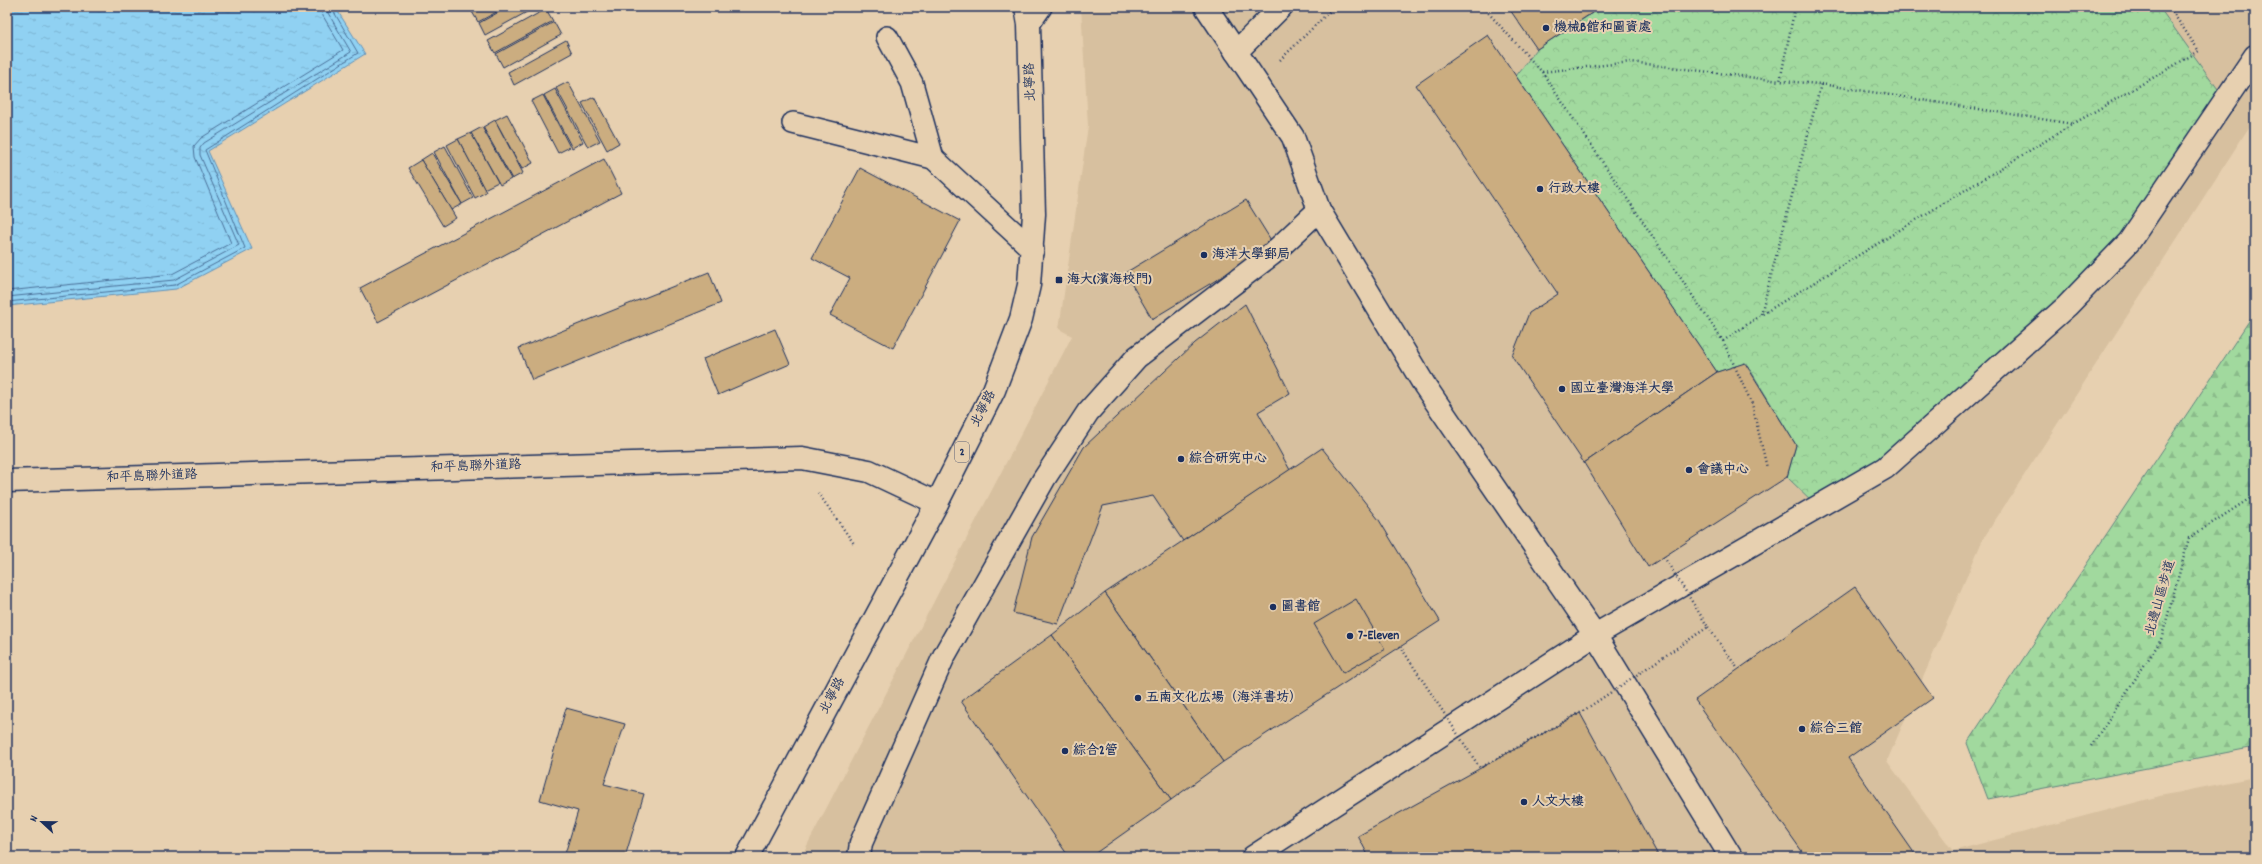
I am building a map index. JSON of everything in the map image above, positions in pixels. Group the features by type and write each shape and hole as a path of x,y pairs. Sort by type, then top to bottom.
{"street":[{"path":"1206,7 1293,137 1319,210 1425,386 1595,635 1731,857"},
{"path":"1236,52 1281,7"},
{"name":"北寧路","path":"746,857 937,503 994,390 1010,352 1021,319 1029,285 1033,250 1034,214 1027,16"},
{"path":"1253,857 1595,635 1885,468 2067,306 2129,242 2255,56"},
{"path":"859,857 861,843 944,656 1044,479 1088,412 1138,357 1272,254 1319,210"},
{"name":"和平島聯外道路","path":"7,481 802,458 869,471 937,503"}],"lane":[{"path":"1027,16 1042,7"},
{"path":"887,37 912,83 933,158"},
{"path":"793,123 933,158 1033,250"}],"path":[{"path":"1257,83 1334,7"},
{"path":"1483,7 1542,72 1723,341 1752,404 1767,468"},
{"path":"1780,81 1794,7"},
{"path":"1723,341 1761,315 2073,124 2199,51 2169,7"},
{"path":"1542,72 1631,62 1780,81 1821,84 2073,124"},
{"path":"1761,315 1821,84"},
{"name":"北邊山區步道","path":"2091,746 2161,640 2189,538 2255,495"},
{"path":"1664,557 1708,628 1738,669"},
{"path":"1400,646 1480,768 1580,713 1708,628"}],"shaded area":[{"name":"國立臺灣海洋大學","path":"1081,7 2255,7 2255,118 1983,539 1887,761 1953,851 2160,796 2255,777 2255,857 801,857 1072,336 1059,329 1088,126"}],"green space":[{"path":"1602,7 2159,7 2225,99 2121,253 1891,460 1815,504 1787,477 1796,445 1746,363 1717,372 1516,76 1537,49"},
{"path":"2255,312 2255,747 1988,799 1967,743"}],"water":[{"path":"7,7 335,7 365,54 208,151 252,249 176,289 7,306"}],"building":[{"path":"477,7 506,7 478,22 471,10"},
{"path":"508,7 536,7 485,35 479,23"},
{"name":"機械B館和圖資處","path":"1508,7 1601,7 1537,49"},
{"path":"546,9 553,21 495,53 488,41"},
{"path":"554,22 561,35 503,67 496,54"},
{"name":"行政大樓","path":"1488,35 1717,372 1584,463 1512,356 1529,313 1558,294 1416,85"},
{"path":"566,40 572,53 514,85 508,72"},
{"path":"568,82 600,141 588,147 556,88"},
{"path":"555,89 583,142 572,148 544,95"},
{"path":"543,95 570,147 558,153 531,101"},
{"path":"594,97 619,143 607,150 582,103"},
{"path":"507,114 533,163 522,169 495,120"},
{"path":"495,120 523,173 512,179 483,127"},
{"path":"482,127 511,179 500,185 471,133"},
{"path":"471,133 498,182 484,189 458,139"},
{"path":"458,139 486,192 475,198 447,145"},
{"path":"445,146 473,198 462,204 434,152"},
{"path":"432,153 462,204 451,210 421,160"},
{"path":"604,159 621,193 378,322 360,288"},
{"path":"421,160 456,218 443,226 408,168"},
{"path":"860,168 960,221 893,348 830,315 850,278 812,258"},
{"path":"1246,200 1274,245 1152,319 1125,273"},
{"path":"709,272 721,303 532,380 519,348"},
{"name":"綜合研究中心","path":"1245,304 1290,393 1258,412 1290,470 1183,541 1153,496 1103,506 1058,624 1013,613 1032,537 1084,447 1195,343"},
{"path":"775,329 790,364 718,395 703,359"},
{"name":"會議中心","path":"1745,363 1796,445 1787,477 1648,567 1584,463 1717,372"},
{"name":"圖書館","path":"1322,448 1379,520 1440,621 1223,762 1105,593"},
{"name":"綜合三館","path":"1855,587 1933,698 1848,758 1917,857 1806,857 1695,700"},
{"name":"五南文化広場（海洋書坊）","path":"1105,593 1223,762 1171,800 1052,635"},
{"name":"7-Eleven","path":"1356,599 1385,649 1343,673 1314,624"},
{"name":"綜合2管","path":"1052,635 1171,800 1090,857 1069,857 961,701"},
{"path":"566,708 625,724 604,784 644,794 625,857 564,857 578,811 540,800"},
{"name":"人文大樓","path":"1580,713 1659,857 1369,857 1358,836"}],"place":[{"name":"機械B館和圖資處","path":"1546,28"},
{"name":"行政大樓","path":"1540,189"},
{"name":"海洋大學郵局","path":"1204,255"},
{"name":"海大(濱海校門)","path":"1059,280"},
{"name":"國立臺灣海洋大學","path":"1562,389"},
{"name":"綜合研究中心","path":"1181,459"},
{"name":"會議中心","path":"1689,470"},
{"name":"圖書館","path":"1273,607"},
{"name":"7-Eleven","path":"1350,636"},
{"name":"五南文化広場（海洋書坊）","path":"1138,698"},
{"name":"綜合三館","path":"1802,729"},
{"name":"綜合2管","path":"1065,751"},
{"name":"人文大樓","path":"1524,802"}]}
